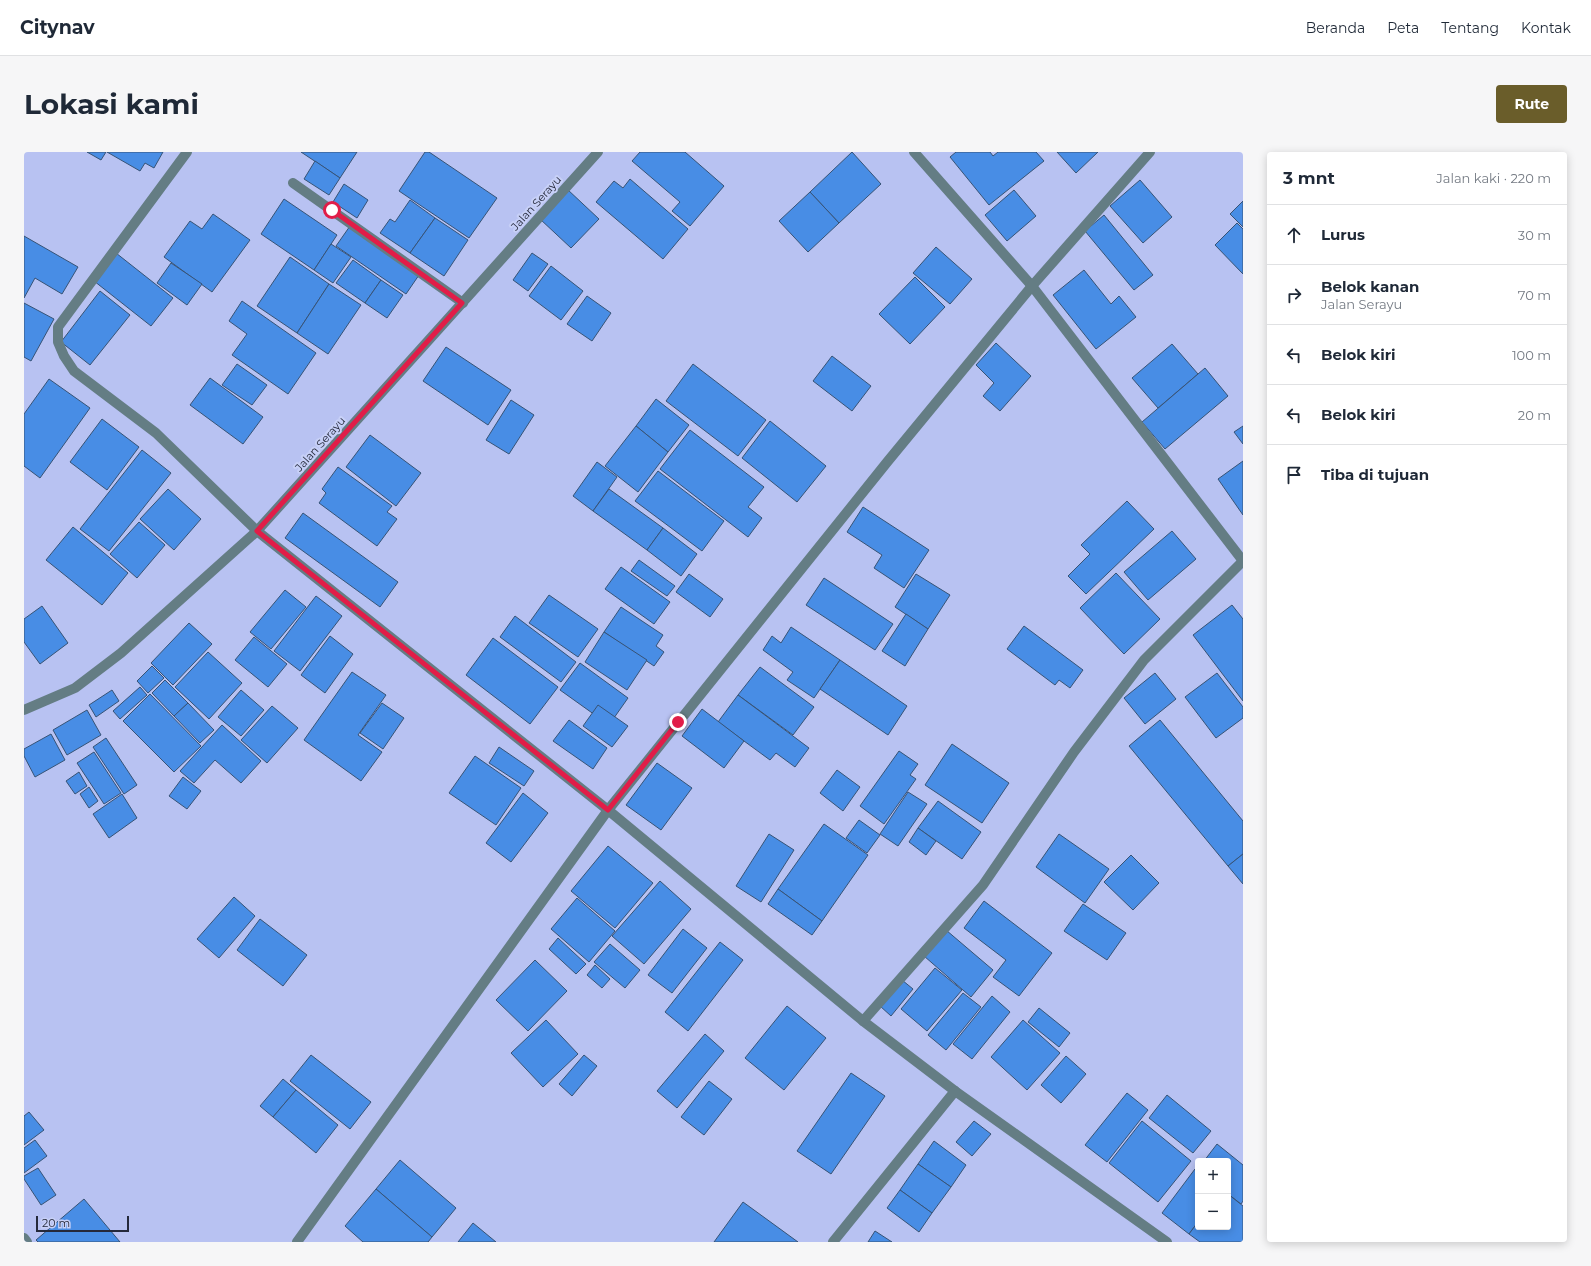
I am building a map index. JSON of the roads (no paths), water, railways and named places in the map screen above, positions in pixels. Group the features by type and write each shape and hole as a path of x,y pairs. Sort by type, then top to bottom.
{"street":[{"path":"187,152 58,327 58,342 64,356 74,371 156,432 257,531 608,810 863,1021 955,1091 1167,1242"},
{"name":"Jalan Serayu","path":"24,710 75,688 121,653 257,531 598,152"},
{"path":"863,1021 983,885 1074,752 1144,660 1243,561 1032,286 914,152"},
{"path":"297,1242 608,810 893,455 1032,286 1150,152"},
{"path":"293,183 462,303"},
{"path":"833,1242 955,1091"},
{"path":"24,1238 27,1242"}]}
